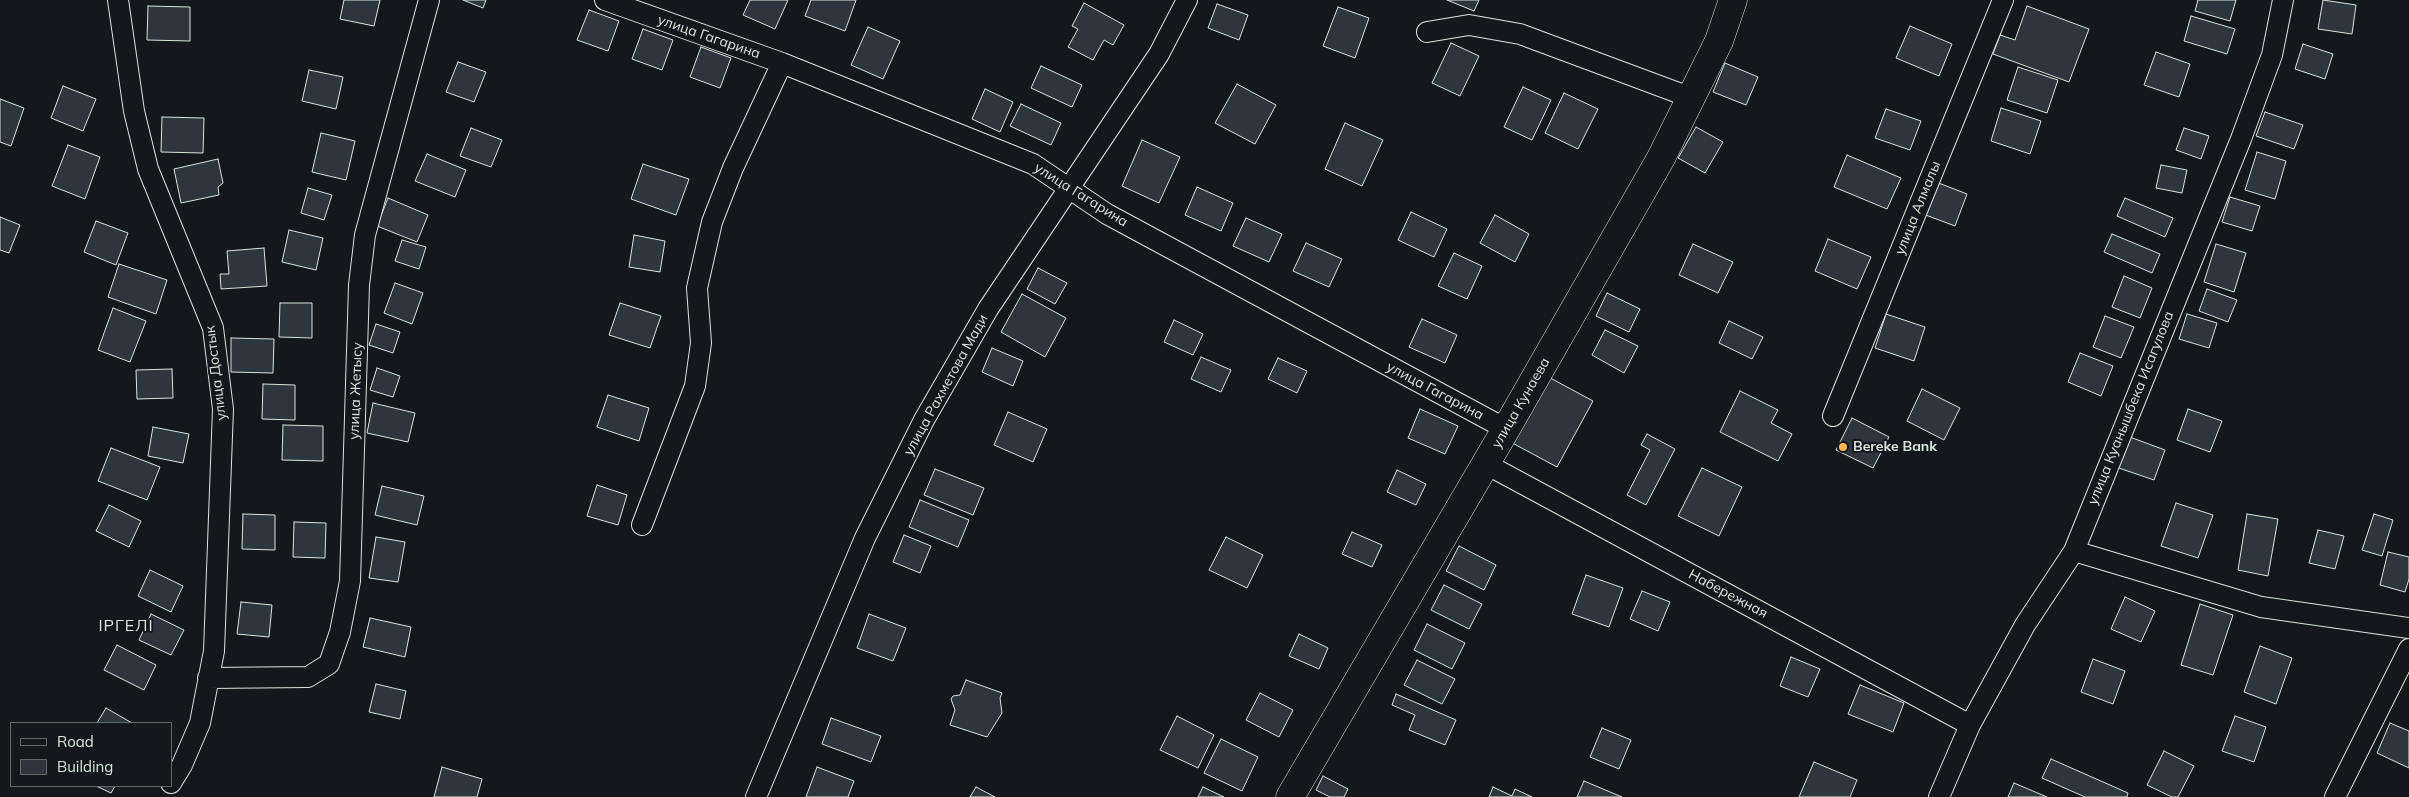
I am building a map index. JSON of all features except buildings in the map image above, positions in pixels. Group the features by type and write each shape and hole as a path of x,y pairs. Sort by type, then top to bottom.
{"main road":[{"name":"улица Кунаева","path":"1290,797 1486,464 1662,158 1719,41 1733,0"}],"street":[{"name":"улица Достык","path":"118,0 134,111 148,170 214,328 224,408 214,651 200,723 182,765 172,781"},
{"name":"улица Жетысу","path":"208,678 308,677 329,664 340,632 350,581 359,285 365,236 430,0"},
{"name":"улица Гагарина","path":"605,0 782,63 1033,164 1068,190 1107,214 1506,429"},
{"name":"улица Рахметова Мади","path":"756,797 865,538 924,420 988,309 1159,54 1187,0"},
{"name":"улица Алмалы","path":"1833,416 2003,0"},
{"name":"улица Куанышбека Исагулова","path":"1939,797 1970,725 2025,625 2074,551 2242,139 2272,55 2283,0"},
{"path":"1427,32 1469,25 1520,34 1692,98"},
{"path":"642,525 695,386 701,343 697,288 712,222 733,168 782,63"},
{"name":"Набережная","path":"1486,464 1970,725"},
{"path":"2074,551 2260,608 2409,628"},
{"path":"2335,797 2409,649"}],"place":[{"name":"Bereke Bank","path":"1843,447"}],"district":[{"name":"ІРГЕЛІ","path":"126,626"}]}
